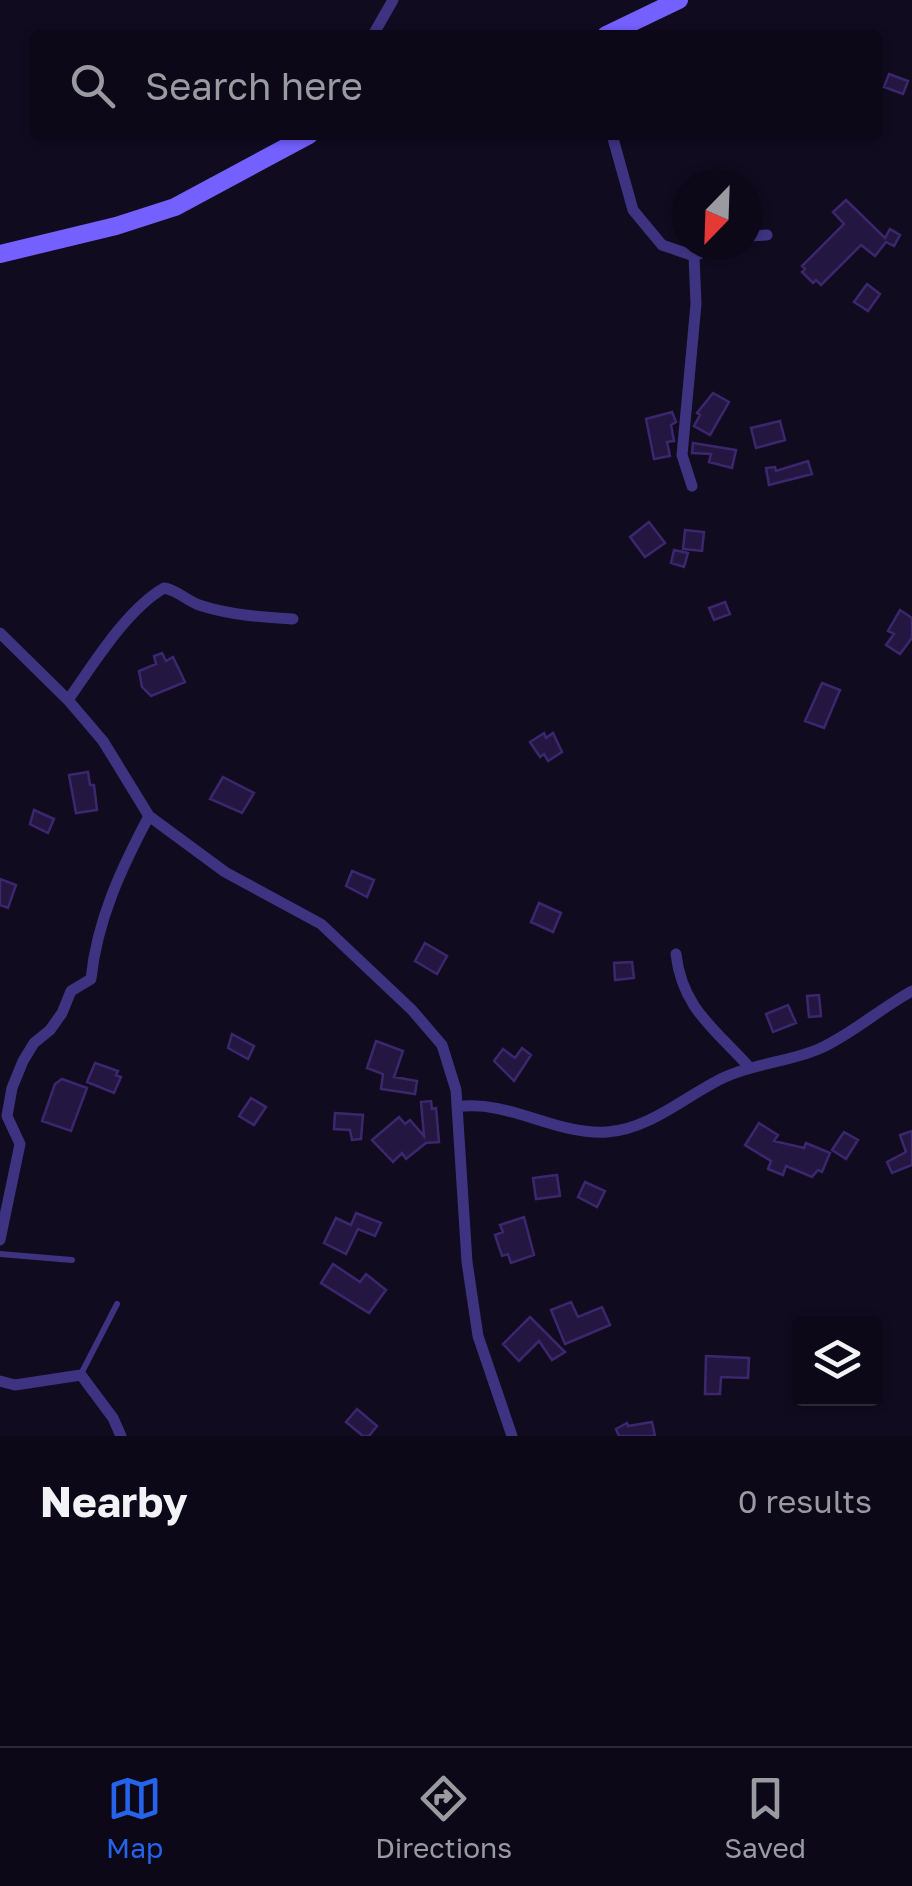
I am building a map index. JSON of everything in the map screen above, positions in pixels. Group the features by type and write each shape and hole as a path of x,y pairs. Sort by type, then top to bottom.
{"street":[{"path":"377,30 392,0"},
{"path":"616,30 679,0"},
{"path":"0,254 176,207 300,140"},
{"path":"613,140 634,210 662,246 672,249"},
{"path":"762,235 767,235"},
{"path":"692,486 682,456 696,304 694,260"},
{"path":"68,700 102,651 164,588 218,610 294,619"},
{"path":"0,634 68,700 103,741 149,816 225,872 321,924 412,1010 442,1046 456,1090 467,1262 478,1336 512,1436"},
{"path":"0,1240 20,1144 6,1116 12,1088 34,1043 62,1013 70,991 90,979 94,943 102,918 149,816"},
{"path":"676,954 678,979 686,996 750,1067"},
{"path":"456,1107 482,1103 556,1126 606,1132 638,1123 750,1067 820,1049 912,991"},
{"path":"0,1382 16,1385 81,1376 113,1418 121,1436"}],"lane":[{"path":"0,1254 72,1260"},
{"path":"81,1376 116,1304"}],"building":[{"path":"889,74 908,81 903,94 884,87"},
{"path":"846,200 885,238 890,229 900,235 894,246 886,242 875,256 861,245 821,285 816,280 813,283 802,272 802,266 844,224 833,212"},
{"path":"867,284 880,294 868,311 854,302"},
{"path":"713,393 729,402 710,435 694,426 700,415 697,413"},
{"path":"672,412 676,422 671,425 674,441 667,442 670,456 654,459 646,419"},
{"path":"780,421 785,440 756,448 751,428"},
{"path":"693,443 736,450 732,468 709,462 711,454 692,453"},
{"path":"808,461 812,474 769,485 766,468 775,467 776,471"},
{"path":"649,522 665,543 645,557 630,537"},
{"path":"685,530 704,532 702,551 683,549"},
{"path":"674,550 688,553 684,567 671,563"},
{"path":"725,602 730,614 714,620 709,608"},
{"path":"900,610 912,618 912,638 900,654 886,645 894,634 888,631"},
{"path":"162,653 166,661 173,657 185,682 151,696 142,687 139,671 156,664 154,656"},
{"path":"822,683 840,690 824,728 805,721"},
{"path":"544,733 546,738 553,733 562,752 548,761 544,754 540,757 530,742"},
{"path":"88,772 97,810 76,813 69,775"},
{"path":"223,777 254,793 242,813 210,799"},
{"path":"34,810 54,819 48,833 30,824"},
{"path":"352,871 374,880 367,897 346,886"},
{"path":"0,879 16,885 8,908 0,905"},
{"path":"539,903 561,913 553,932 531,922"},
{"path":"425,943 447,956 437,974 415,961"},
{"path":"632,962 634,978 615,980 614,963"},
{"path":"819,995 821,1016 809,1017 807,996"},
{"path":"788,1005 796,1023 773,1032 766,1014"},
{"path":"232,1034 254,1046 248,1059 228,1048"},
{"path":"376,1041 403,1051 394,1077 417,1081 415,1094 381,1089 383,1074 367,1068"},
{"path":"522,1048 531,1055 514,1081 494,1061 503,1049 515,1058"},
{"path":"95,1063 118,1071 116,1075 121,1077 114,1093 87,1082"},
{"path":"62,1079 87,1088 71,1131 42,1121 55,1084"},
{"path":"251,1098 266,1107 254,1125 239,1116"},
{"path":"431,1101 432,1109 436,1108 439,1142 426,1143 406,1159 402,1153 393,1162 372,1140 399,1117 405,1124 410,1120 424,1136 421,1102"},
{"path":"335,1113 363,1115 361,1139 352,1140 350,1130 334,1129"},
{"path":"759,1123 778,1135 774,1141 804,1148 806,1143 830,1153 822,1172 818,1170 812,1177 786,1166 783,1175 768,1169 771,1161 745,1145"},
{"path":"912,1131 912,1165 892,1173 887,1162 906,1152 900,1135"},
{"path":"844,1132 858,1140 846,1159 832,1150"},
{"path":"557,1175 560,1196 536,1199 533,1178"},
{"path":"585,1182 605,1191 597,1207 578,1197"},
{"path":"356,1213 381,1223 375,1236 358,1229 346,1254 324,1243 336,1218 351,1225"},
{"path":"524,1217 534,1255 511,1263 508,1254 502,1256 495,1235 503,1232 500,1225"},
{"path":"333,1264 360,1282 366,1274 386,1290 369,1313 321,1283"},
{"path":"571,1302 578,1317 602,1307 610,1325 565,1344 551,1310"},
{"path":"530,1317 565,1352 552,1360 539,1341 519,1361 503,1344"},
{"path":"706,1356 749,1358 748,1378 721,1377 720,1394 705,1394"},
{"path":"357,1409 377,1426 369,1436 363,1436 346,1422"},
{"path":"652,1422 655,1436 619,1436 616,1429 627,1423 628,1426"}]}
